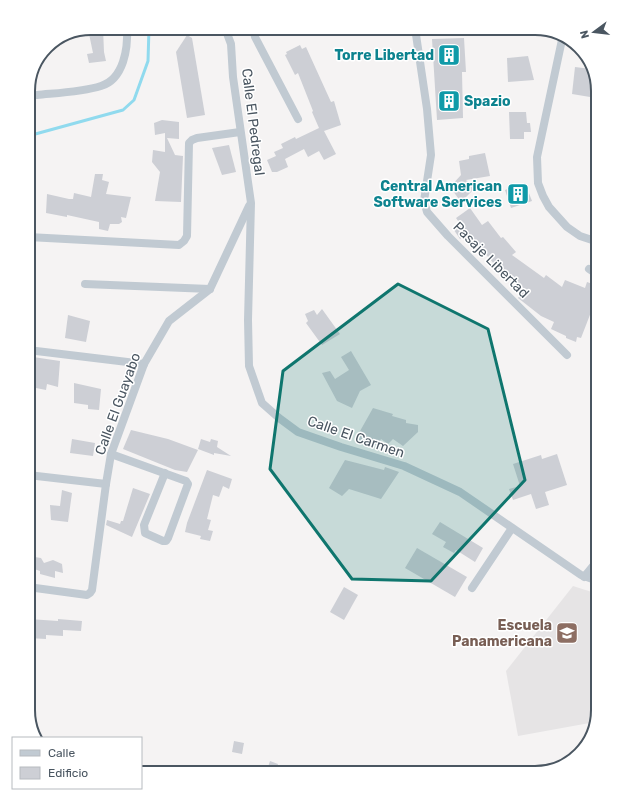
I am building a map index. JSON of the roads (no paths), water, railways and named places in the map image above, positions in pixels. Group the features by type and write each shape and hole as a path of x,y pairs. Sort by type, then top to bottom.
{"street":[{"path":"37,95 102,86 114,78 123,62 128,42 128,35"},
{"name":"Calle El Pedregal","path":"228,35 231,44 233,77 250,203"},
{"name":"Calle El Pedregal","path":"255,35 298,119"},
{"name":"Pasaje Libertad","path":"416,35 427,109 431,155 424,201 427,212 448,236 567,355"},
{"path":"562,41 536,157 538,183 542,196 548,207 567,227 580,236 591,240"},
{"path":"35,237 179,245 187,236 189,143 197,138 240,132"},
{"name":"Calle El Guayabo","path":"35,587 87,595 92,590 111,454 144,364 169,321 210,289 250,203"},
{"name":"Calle El Carmen","path":"250,203 248,320 249,366 262,403 278,418 298,432 404,466 460,492 584,577 591,579"},
{"path":"85,284 210,289"},
{"path":"35,351 144,364"},
{"path":"111,454 165,473 186,481 188,484 168,538 166,541 163,541 145,533 144,525 165,473"},
{"path":"35,476 106,484"},
{"path":"472,588 512,528"},
{"path":"584,577 591,568"}],"waterway":[{"path":"35,134 123,110 134,100 148,61 149,35"}],"place":[{"name":"Torre Libertad","path":"449,55"},
{"name":"Spazio","path":"449,101"},
{"name":"Central American Software Services","path":"518,194"},
{"name":"Escuela Panamericana","path":"567,633"}]}
